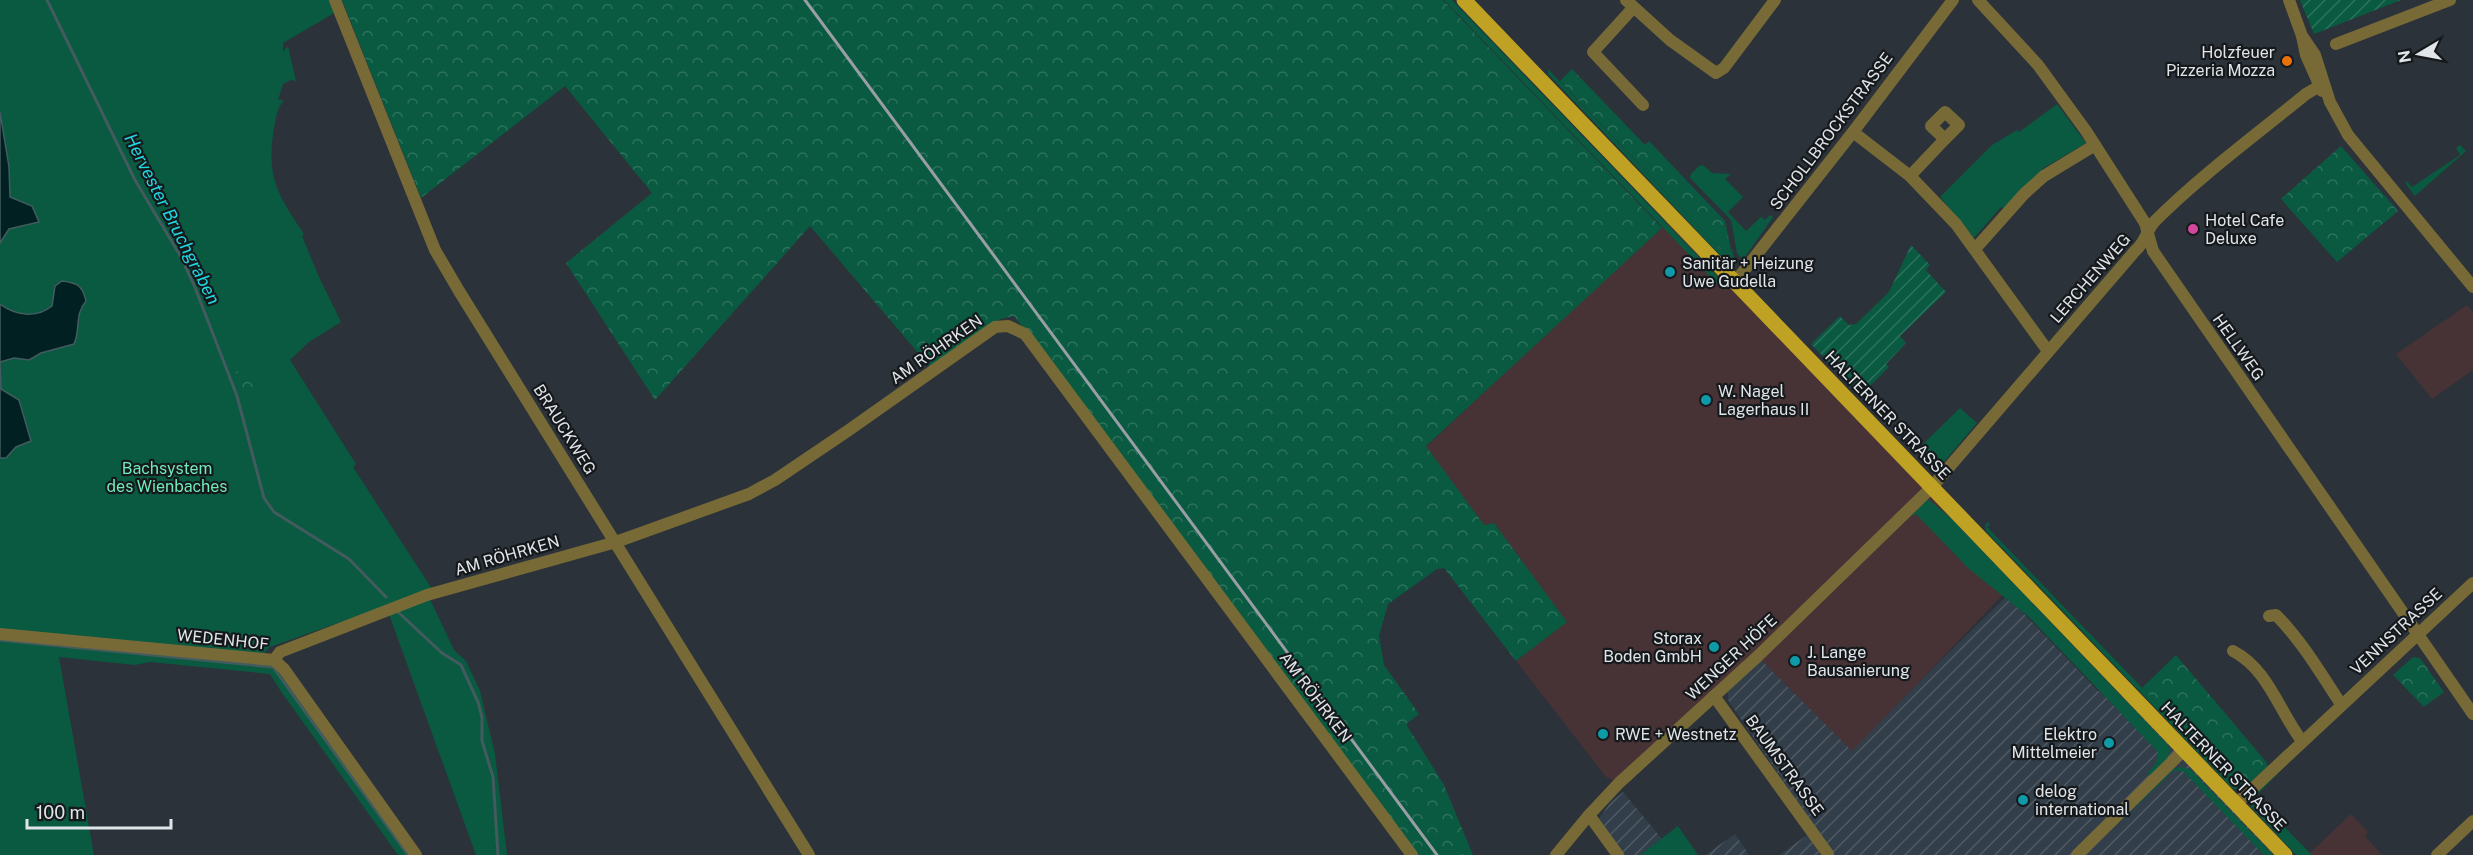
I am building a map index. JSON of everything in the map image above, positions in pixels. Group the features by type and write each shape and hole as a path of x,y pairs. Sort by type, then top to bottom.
{"main road":[{"name":"HALTERNER STRASSE","path":"1464,0 2285,855"}],"street":[{"name":"BRAUCKWEG","path":"335,0 435,250 809,855"},
{"path":"1643,105 1593,52 1629,4 1670,40 1716,73 1724,68 1775,0"},
{"name":"SCHOLLBROCKSTRASSE","path":"1735,282 1953,0"},
{"name":"HELLWEG","path":"1978,0 2038,65 2095,146 2145,223 2153,251 2473,714"},
{"path":"2289,0 2318,87 2330,102 2348,135 2473,287"},
{"path":"2336,44 2447,1"},
{"path":"2302,36 2315,55 2330,102"},
{"name":"LERCHENWEG","path":"1932,487 2135,250 2143,244 2154,222 2231,154 2308,92 2318,87"},
{"path":"1853,132 1910,176 1956,224 2048,351"},
{"path":"1910,176 1945,139"},
{"path":"1975,249 2044,176 2095,146"},
{"name":"AM RÖHRKEN","path":"274,660 280,652 427,595 616,542 704,512 764,486 995,327 1015,328 1025,334 1056,374 1412,855"},
{"name":"WENGER HÖFE","path":"1556,855 1619,783 1714,696 1932,487"},
{"name":"VENNSTRASSE","path":"2236,804 2473,583"},
{"path":"2269,616 2276,615 2284,623 2341,704"},
{"name":"WEDENHOF","path":"0,634 274,660 284,669 416,855"},
{"path":"2233,651 2248,659 2302,741"},
{"name":"BAUMSTRASSE","path":"1714,696 1828,854"},
{"path":"2077,855 2184,750"},
{"path":"1589,815 1618,855"},
{"path":"2437,855 2473,821"}],"shaded area":[{"path":"0,112 9,167 10,197 32,206 39,222 9,229 0,243"},
{"path":"1672,216 2019,578 1852,752 1760,659 1619,783 1606,777 1516,661 1566,621 1494,523 1484,525 1426,447"},
{"path":"62,281 76,284 81,288 86,301 80,312 74,344 41,353 29,360 14,358 0,362 0,304 19,313 39,313 52,306 55,286"},
{"path":"2467,305 2473,312 2473,370 2432,399 2396,354"},
{"path":"0,362 1,389 19,400 31,441 16,447 6,458 0,458"},
{"path":"2007,596 2098,691 2122,699 2128,691 2285,855 1833,855 1728,700 1728,690 1760,659 1852,751"},
{"path":"1623,792 1662,839 1640,855 1623,855 1598,820 1610,803"},
{"path":"2351,814 2368,832 2365,836 2382,855 2312,855 2310,853"},
{"path":"1735,834 1749,855 1705,855"},
{"path":"1807,835 1821,855 1779,855"}],"green space":[{"name":"Bachsystem des Wienbaches","path":"0,0 331,0 336,12 283,43 283,52 288,46 296,81 291,80 283,84 278,100 284,100 275,121 272,165 277,188 304,234 302,236 319,277 341,322 309,342 290,360 356,464 353,467 432,589 429,597 454,650 466,661 480,691 495,754 507,855 476,855 386,606 270,647 263,654 0,632"},
{"path":"342,0 1443,0 1662,228 1426,446 1484,525 1494,523 1567,622 1516,661 1444,568 1437,569 1388,604 1379,636 1384,665 1419,714 1406,724 1444,785 1473,855 1416,855 1014,316 1000,319 931,368 810,226 655,400 566,263 652,193 565,86 421,198"},
{"path":"1444,0 1452,0 1722,281 1723,290"},
{"path":"2300,0 2401,0 2314,34"},
{"path":"1548,69 1718,247 1731,251 1732,248 1735,266 1720,255 1548,74"},
{"path":"1572,69 1645,145 1649,141 1725,221 1731,250 1727,252 1718,247 1560,81"},
{"path":"2057,104 2086,143 2042,169 2044,173 2005,209 2001,207 1974,238 1940,197 1992,145 2017,130 2019,132"},
{"path":"2460,145 2466,151 2415,196 2405,183 2407,181 2412,187 2460,155 2456,148"},
{"path":"2341,146 2398,211 2337,262 2281,199"},
{"path":"1703,165 1712,173 1731,174 1725,179 1743,197 1728,212 1746,231 1761,217 1765,220 1770,215 1773,217 1743,260 1737,253 1731,220 1690,178 1699,166"},
{"path":"1911,245 1930,265 1926,270 1946,292 1900,336 1906,343 1886,364 1889,367 1861,395 1811,344 1840,316 1849,325 1856,324 1889,292"},
{"path":"252,365 262,388 240,398 231,374"},
{"path":"1960,408 1977,423 1938,469 1918,449"},
{"path":"1928,499 1952,519 2168,745 2170,751 2166,761 2152,776 2147,774 2156,763 2158,752 2029,617 1969,569 1916,514 1909,518"},
{"path":"1988,522 1990,524 1987,527 2234,783 2244,784 2267,763 2268,766 2245,787 2237,790 2232,788 1986,531 1985,525"},
{"path":"0,637 273,664 413,855 398,855 270,674 150,662 135,665 59,657 94,855 0,855"},
{"path":"2176,655 2267,763 2244,784 2234,783 2142,688"},
{"path":"2413,657 2420,658 2444,692 2424,707 2393,675"},
{"path":"2291,760 2255,797 2312,855 2296,855 2251,807 2250,797"},
{"path":"2181,767 2190,769 2273,855 2264,855 2183,771 2173,771 2115,827 2172,770"},
{"path":"1678,826 1698,855 1640,855"}],"waterway":[{"name":"Hervester Bruchgraben","path":"47,0 135,180 181,257 194,285 237,396 264,498 274,512 349,559 386,597"},
{"path":"398,612 442,653 461,665 478,702 482,717 482,741 493,777 498,855"},
{"path":"0,640 273,667 408,855"}],"railway":[{"path":"805,0 1437,855"}],"place":[{"name":"Holzfeuer Pizzeria Mozza","path":"2287,61"},
{"name":"Hotel Cafe Deluxe","path":"2193,229"},
{"name":"Sanitär + Heizung Uwe Gudella","path":"1670,272"},
{"name":"W. Nagel Lagerhaus II","path":"1706,400"},
{"name":"Storax Boden GmbH","path":"1714,647"},
{"name":"J. Lange Bausanierung","path":"1795,661"},
{"name":"RWE + Westnetz","path":"1603,734"},
{"name":"Elektro Mittelmeier","path":"2109,743"},
{"name":"delog international","path":"2023,800"}]}
